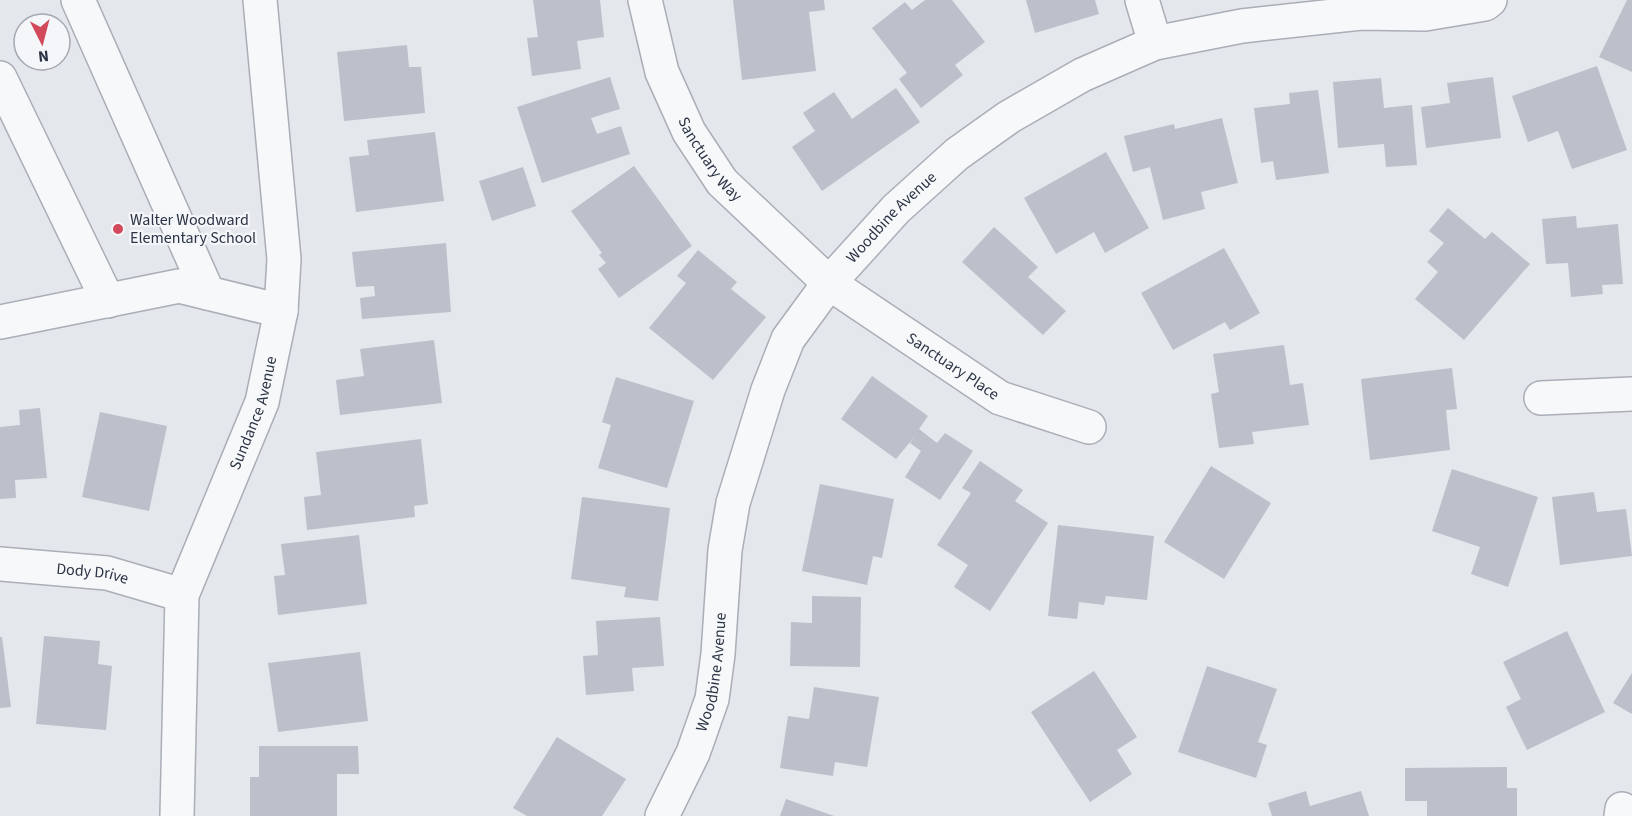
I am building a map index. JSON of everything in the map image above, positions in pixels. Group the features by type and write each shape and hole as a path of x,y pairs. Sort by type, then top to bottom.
{"street":[{"path":"78,0 208,293"},
{"name":"Sundance Avenue","path":"177,816 182,595 262,402 281,311 284,259 260,0"},
{"name":"Sanctuary Way","path":"645,0 662,72 689,132 722,182 829,284"},
{"path":"1142,0 1155,43"},
{"name":"Woodbine Avenue","path":"662,816 693,753 711,699 718,654 725,550 733,503 768,390 788,339 829,284 896,209 957,154 1009,117 1073,81 1155,43 1242,26 1361,13 1425,14 1485,4 1490,0"},
{"path":"0,78 108,301"},
{"name":"Sanctuary Place","path":"829,284 1000,398 1089,427"},
{"path":"2,317 108,301 179,286 281,311"},
{"path":"1541,398 1632,394"},
{"name":"Dody Drive","path":"0,564 107,573 182,595"}],"building":[{"path":"533,0 600,0 604,37 577,41 581,69 532,76 527,38 538,37"},
{"path":"733,0 824,0 825,10 809,12 816,71 742,80"},
{"path":"925,0 952,0 985,42 955,65 963,75 921,108 899,79 907,73 872,28 905,2 912,10"},
{"path":"1026,0 1095,0 1099,14 1035,33"},
{"path":"1627,0 1632,0 1632,72 1599,57"},
{"path":"407,45 409,67 421,67 425,113 344,121 337,52"},
{"path":"1597,66 1627,150 1572,169 1558,131 1528,142 1512,96"},
{"path":"610,77 620,109 591,118 597,134 621,126 630,154 542,183 517,107"},
{"path":"1493,77 1501,138 1426,148 1421,107 1450,103 1447,83"},
{"path":"1381,78 1384,108 1412,105 1417,165 1386,167 1384,144 1338,148 1333,82"},
{"path":"896,88 920,122 822,191 792,147 815,131 803,113 834,92 852,119"},
{"path":"1318,90 1329,173 1276,180 1273,161 1261,163 1254,108 1290,104 1289,93"},
{"path":"1222,118 1238,183 1201,192 1205,209 1163,220 1150,167 1133,172 1124,136 1174,124 1175,129"},
{"path":"435,132 444,201 356,212 349,157 369,155 367,140"},
{"path":"1106,152 1149,228 1105,253 1094,232 1056,254 1024,198"},
{"path":"634,166 692,246 619,298 598,269 606,263 599,255 602,253 571,211"},
{"path":"523,167 536,206 492,221 479,181"},
{"path":"1448,208 1485,239 1492,232 1530,264 1464,340 1415,299 1438,272 1427,262 1444,243 1429,231"},
{"path":"1576,216 1577,228 1618,224 1623,284 1602,285 1603,294 1571,297 1568,263 1546,264 1542,219"},
{"path":"994,227 1038,267 1028,277 1066,311 1043,335 962,262"},
{"path":"446,243 451,312 362,319 360,298 375,296 374,286 356,287 352,252"},
{"path":"1224,248 1260,313 1230,330 1225,322 1173,350 1141,293"},
{"path":"698,250 737,282 731,289 766,317 713,380 649,328 686,283 677,276"},
{"path":"434,340 442,403 340,415 336,380 364,376 360,349"},
{"path":"1284,345 1290,385 1303,383 1309,425 1252,432 1254,444 1219,448 1211,394 1219,392 1213,354"},
{"path":"1452,368 1457,409 1446,410 1450,450 1370,460 1361,379"},
{"path":"872,376 928,416 919,429 937,443 945,433 973,451 940,500 905,477 921,451 910,443 916,435 896,459 841,419"},
{"path":"616,377 694,401 667,488 598,468 611,425 602,422"},
{"path":"40,408 47,478 15,480 16,498 0,499 0,427 20,425 19,410"},
{"path":"100,412 167,426 149,511 82,497"},
{"path":"421,439 428,504 414,506 415,517 307,530 304,497 321,495 316,452"},
{"path":"980,461 1023,490 1015,501 1048,523 990,611 954,587 968,565 937,545 971,493 962,488"},
{"path":"1211,466 1271,503 1224,579 1164,542"},
{"path":"1452,469 1538,497 1508,587 1471,574 1480,547 1432,531"},
{"path":"820,484 894,499 882,558 873,556 867,585 802,571"},
{"path":"1594,492 1597,512 1626,509 1632,556 1560,565 1552,497"},
{"path":"582,497 670,508 658,601 624,597 626,587 571,579"},
{"path":"1058,525 1154,536 1147,600 1106,596 1104,605 1079,602 1077,619 1048,616"},
{"path":"359,535 367,604 278,615 274,576 285,575 281,544"},
{"path":"812,596 861,597 860,667 790,666 791,622 812,623"},
{"path":"660,617 664,666 632,668 634,691 586,695 583,656 598,655 596,621"},
{"path":"1567,631 1605,712 1527,750 1506,707 1521,699 1503,662"},
{"path":"44,636 100,641 98,664 112,666 106,730 36,724"},
{"path":"0,637 2,637 11,707 0,708"},
{"path":"360,652 368,721 278,732 268,663"},
{"path":"1207,666 1277,689 1258,742 1267,745 1256,778 1178,752"},
{"path":"1094,671 1137,737 1117,750 1132,774 1090,802 1031,712"},
{"path":"1632,673 1632,714 1613,703"},
{"path":"814,687 879,697 867,767 835,762 833,776 780,768 788,716 809,719"},
{"path":"557,737 626,779 602,816 527,816 513,808"},
{"path":"259,746 358,746 359,774 337,774 337,816 250,816 250,777 259,777"},
{"path":"1507,767 1507,788 1517,788 1517,816 1427,816 1427,801 1405,801 1405,768"},
{"path":"1306,791 1310,806 1361,791 1369,816 1272,816 1268,803"},
{"path":"786,799 834,816 780,816"}],"place":[{"name":"Walter Woodward Elementary School","path":"118,229"}]}
